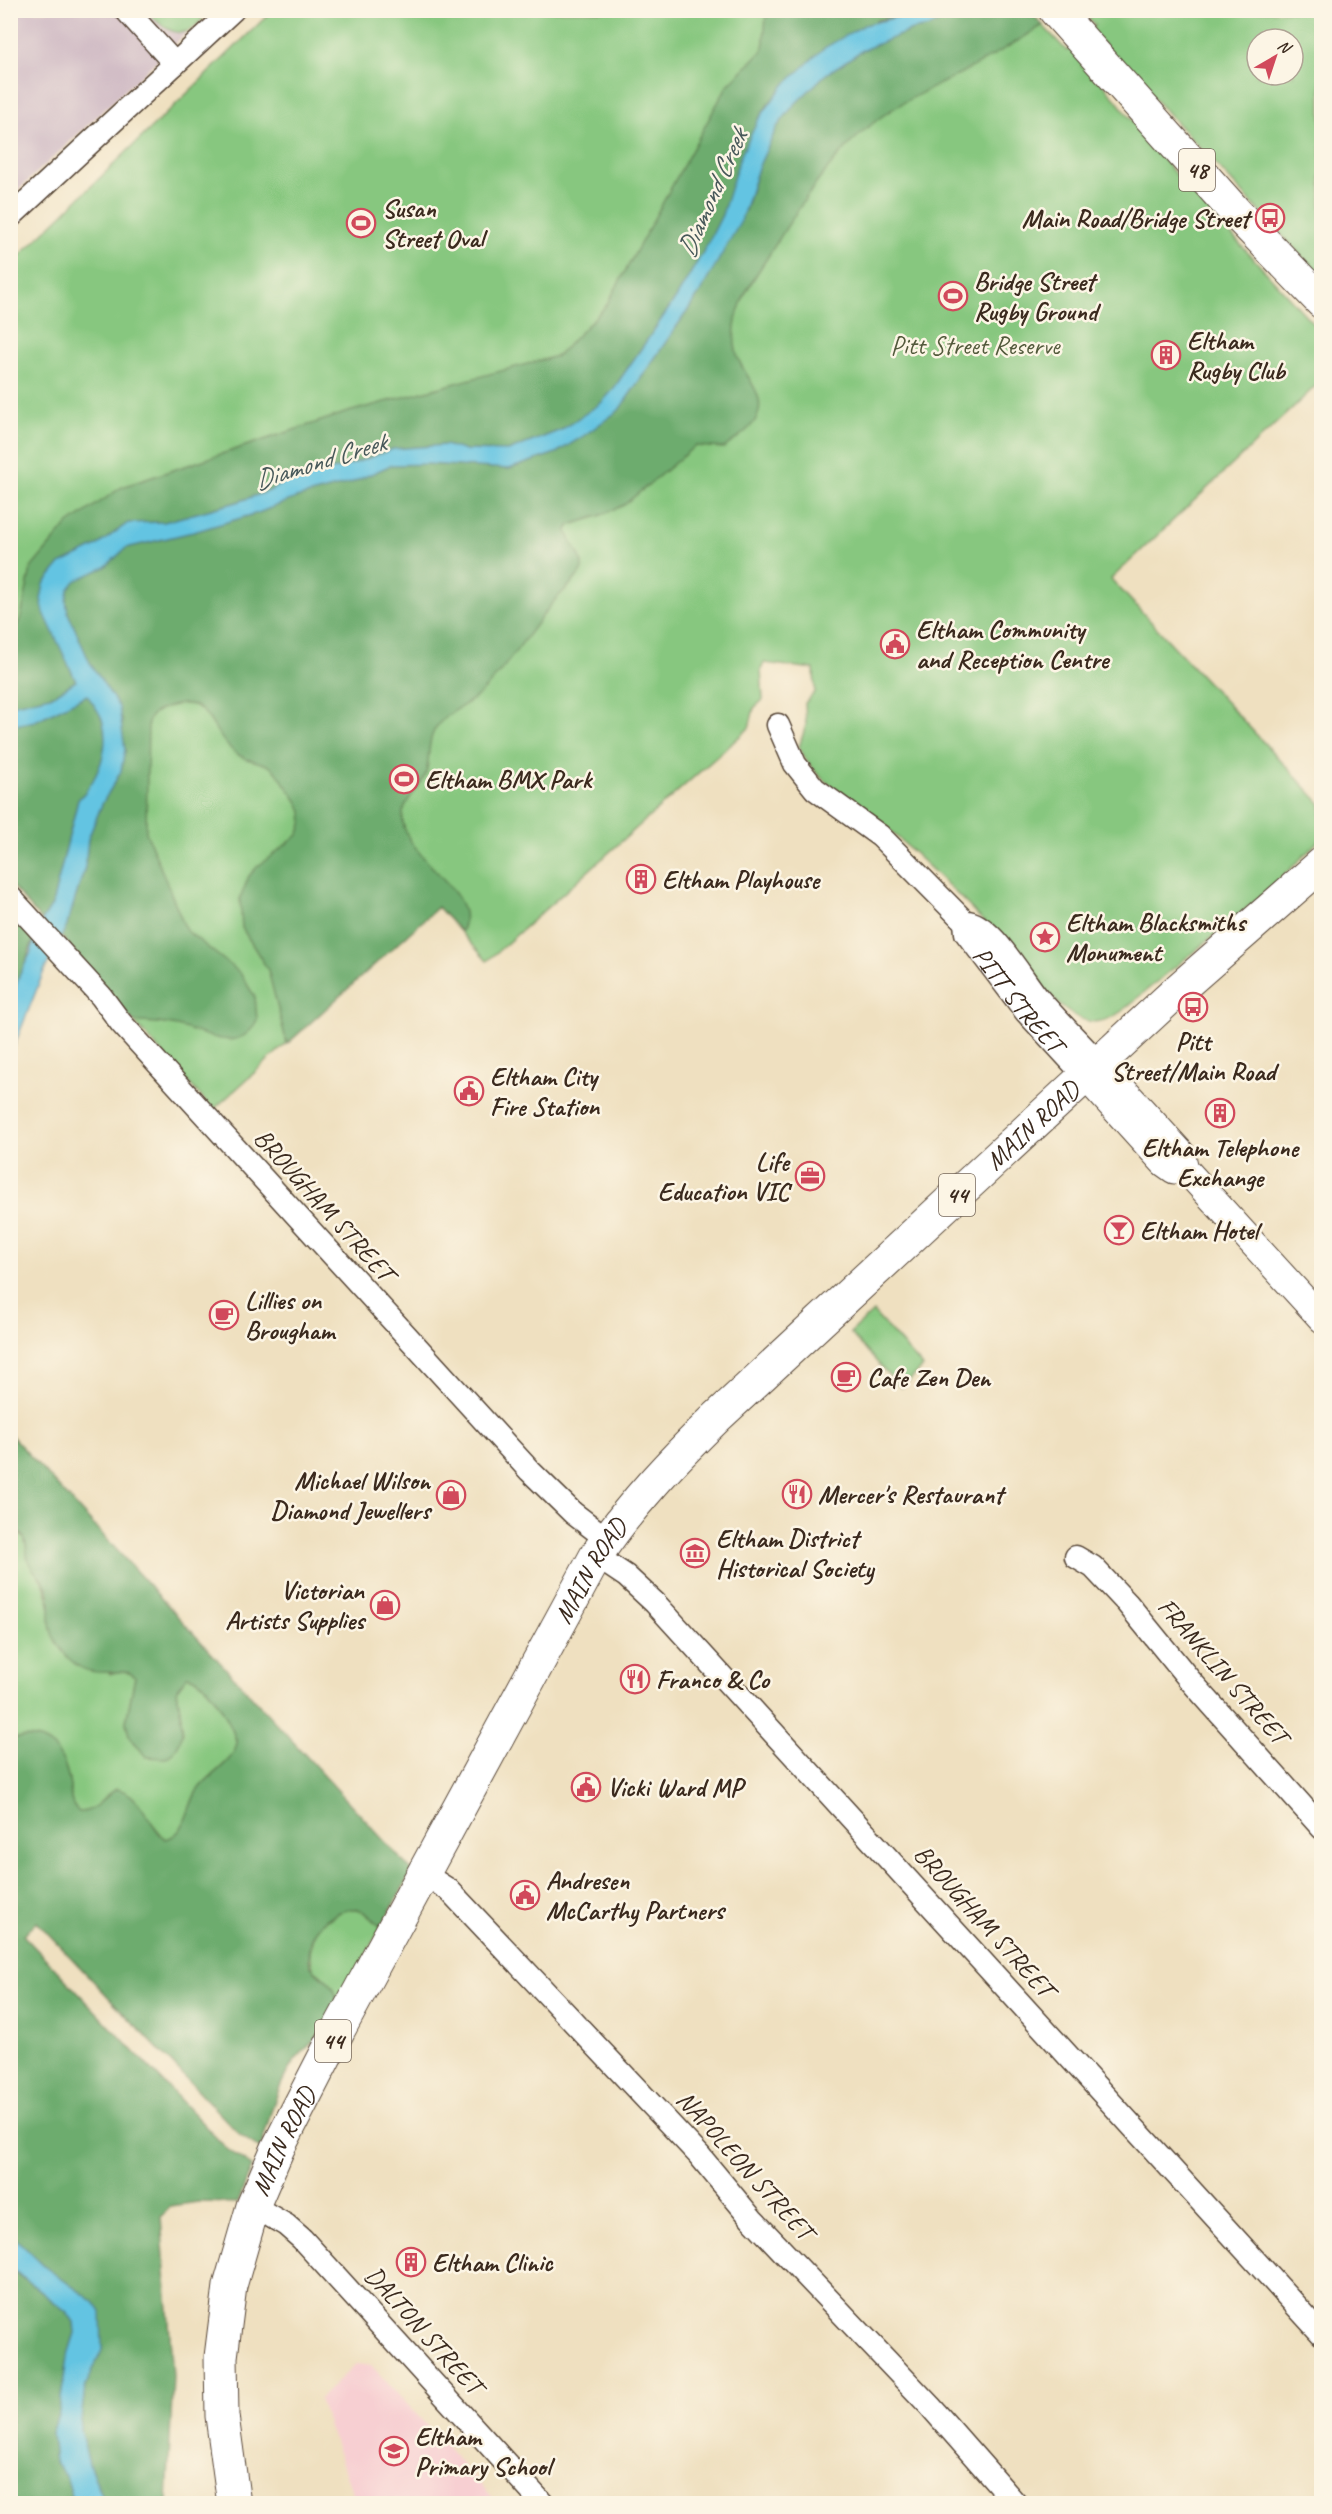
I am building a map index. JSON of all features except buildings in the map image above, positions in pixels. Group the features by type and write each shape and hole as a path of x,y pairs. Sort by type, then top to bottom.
{"main road":[{"name":"48","path":"1055,10 1231,207 1322,302"},
{"name":"MAIN ROAD","path":"234,2504 222,2416 221,2357 230,2286 253,2206 278,2148 601,1548 652,1484 716,1418 1178,990 1322,864"}],"street":[{"path":"126,10 175,64"},
{"path":"10,217 233,10"},
{"name":"PITT STREET","path":"778,724 785,747 803,777 826,798 853,814 880,836 965,922 977,924 994,940 1092,1070 1181,1154 1185,1168 1322,1319"},
{"name":"BROUGHAM STREET","path":"14,902 420,1352 564,1505 626,1576 655,1603 1322,2334"},
{"name":"FRANKLIN STREET","path":"1076,1557 1093,1567 1127,1603 1189,1679 1322,1828"},
{"name":"NAPOLEON STREET","path":"424,1874 449,1890 691,2146 752,2219 930,2406 1016,2504"},
{"name":"DALTON STREET","path":"253,2206 286,2225 302,2239 543,2504"}],"shaded area":[{"path":"11,11 210,11 11,197"},
{"name":"Eltham Primary School","path":"356,2364 372,2366 498,2503 356,2503 319,2399"}],"green space":[{"path":"147,11 208,11 193,28 185,32 178,32 163,26"},
{"path":"272,11 923,11 878,20 731,189 463,450 237,502 164,522 11,885 11,264"},
{"path":"770,11 923,11 878,20 824,48 769,103 758,120 722,215 705,249 676,298 612,391 601,403 561,430 508,451 463,450 445,445 393,449 344,467 288,480 269,491 237,502 164,522 128,523 95,547 60,564 44,584 65,658 76,681 54,695 11,705 11,639 21,617 31,568 67,525 122,487 348,412 557,356 606,306 727,86 763,50 766,17"},
{"name":"Pitt Street Reserve","path":"958,11 1029,11 1067,51 1073,46 1171,169 1321,332 1321,381 1111,579 1321,804 1321,838 1249,906 1122,1011 1097,1022 1085,1020 1063,1008 968,906 882,823 816,772 799,747 806,725 805,703 815,692 814,669 764,663 761,670 763,700 754,708 749,728 487,961 438,907 213,1110 99,983 121,732 480,467 619,410 687,310 929,27"},
{"name":"Eltham BMX Park","path":"958,11 1029,11 1043,25 1008,47 885,114 861,133 832,164 807,197 756,275 745,294 738,314 735,348 759,401 760,409 754,422 724,448 695,446 624,505 570,525 567,530 568,535 581,559 582,570 555,600 481,693 442,720 433,733 426,773 403,812 404,828 412,843 460,902 465,917 461,932 438,907 287,1044 268,970 242,928 240,899 249,876 257,867 298,835 303,821 301,809 295,797 274,770 268,765 237,754 223,740 206,714 199,708 179,704 159,710 148,722 146,832 186,930 240,973 255,997 257,1020 250,1031 232,1040 210,1037 172,1025 134,1022 61,936 67,925 85,867 88,839 102,804 121,771 125,750 121,732 122,720 90,663 68,613 66,601 68,590 75,580 105,567 126,548 258,513 296,498 351,483 391,465 427,464 509,469 556,453 582,437 619,410 699,294 746,208 758,168 777,127 794,105 826,74 863,50 912,30 929,27"},
{"path":"1081,11 1321,11 1321,277 1090,30 1095,25"},
{"path":"87,695 102,719 104,752 97,773 78,800 52,905 42,921 11,885 10,726 35,721"},
{"path":"11,908 35,935 11,1003"},
{"path":"873,1312 923,1367 901,1388 850,1333"},
{"path":"10,1434 412,1871 381,1927 365,1913 350,1909 328,1918 317,1928 311,1941 310,1965 332,1986 336,1996 336,2006 322,2033 299,2056 287,2073 273,2105 261,2149 240,2135 37,1922 23,1935 227,2149 252,2166 238,2203 198,2202 171,2206 161,2217 173,2376 167,2503 105,2503 89,2464 80,2429 85,2387 102,2350 94,2302 45,2267 11,2234 11,1739 35,1738 52,1746 64,1763 72,1801 79,1812 95,1807 116,1789 125,1791 138,1802 165,1839 172,1837 182,1827 197,1791 231,1756 237,1742 224,1713 211,1692 195,1678 187,1676 177,1689 182,1727 179,1744 166,1758 146,1757 129,1735 126,1722 135,1677 129,1673 90,1671 78,1666 55,1640 50,1622 47,1587 30,1565 23,1536 11,1526"},
{"path":"10,1526 25,1539 29,1557 48,1596 49,1606 110,1674 126,1671 135,1677 126,1722 129,1735 137,1747 183,1733 177,1689 187,1676 204,1685 227,1718 233,1731 237,1750 202,1785 182,1827 172,1837 165,1839 151,1822 109,1793 92,1809 79,1812 72,1802 66,1770 57,1752 50,1745 34,1738 11,1739"},
{"path":"345,1909 362,1911 381,1927 336,2012 331,1987 313,1969 310,1952 317,1926"},
{"path":"10,2268 67,2312 74,2322 75,2333 67,2358 59,2412 52,2433 55,2462 67,2479 74,2503 11,2503"}],"water":[{"path":"923,11 958,11 929,27 912,30 863,50 826,74 794,105 777,127 758,168 741,221 699,294 619,410 582,437 556,453 509,469 428,464 391,465 351,483 296,498 258,513 126,548 105,567 75,581 68,590 66,601 68,613 90,663 119,707 125,750 121,771 102,804 88,839 85,867 67,925 44,971 11,1054 11,1003 19,976 31,952 38,927 52,905 78,800 97,773 104,752 102,719 87,695 35,721 11,726 11,705 54,695 76,681 44,613 41,599 44,584 60,564 95,547 128,523 164,522 237,502 269,491 288,480 344,467 393,449 445,445 463,450 508,451 561,430 601,403 612,391 676,298 722,215 740,157 758,120 782,87 824,48 864,25"},
{"path":"11,2234 45,2267 94,2302 101,2312 102,2350 85,2387 80,2429 89,2464 105,2503 74,2503 67,2479 55,2462 52,2433 59,2412 67,2358 75,2333 74,2322 67,2312 11,2268"}],"place":[{"name":"Main Road/Bridge Street","path":"1270,218"},
{"name":"Susan Street Oval","path":"361,223"},
{"name":"Bridge Street Rugby Ground","path":"953,296"},
{"name":"Eltham Rugby Club","path":"1166,355"},
{"name":"Eltham Community and Reception Centre","path":"895,644"},
{"name":"Eltham BMX Park","path":"404,779"},
{"name":"Eltham Playhouse","path":"641,879"},
{"name":"Eltham Blacksmiths Monument","path":"1045,937"},
{"name":"Pitt Street/Main Road","path":"1193,1007"},
{"name":"Eltham City Fire Station","path":"469,1091"},
{"name":"Eltham Telephone Exchange","path":"1220,1113"},
{"name":"Life Education VIC","path":"810,1176"},
{"name":"Eltham Hotel","path":"1119,1230"},
{"name":"Lillies on Brougham","path":"224,1315"},
{"name":"Cafe Zen Den","path":"846,1377"},
{"name":"Mercer's Restaurant","path":"797,1494"},
{"name":"Michael Wilson Diamond Jewellers","path":"451,1495"},
{"name":"Eltham District Historical Society","path":"695,1553"},
{"name":"Victorian Artists Supplies","path":"385,1605"},
{"name":"Franco & Co","path":"635,1679"},
{"name":"Vicki Ward MP","path":"586,1787"},
{"name":"Andresen McCarthy Partners","path":"525,1895"},
{"name":"Eltham Clinic","path":"411,2262"},
{"name":"Eltham Primary School","path":"394,2451"}],"water label":[{"name":"Diamond Creek","path":"712,193"},
{"name":"Diamond Creek","path":"320,461"}]}
